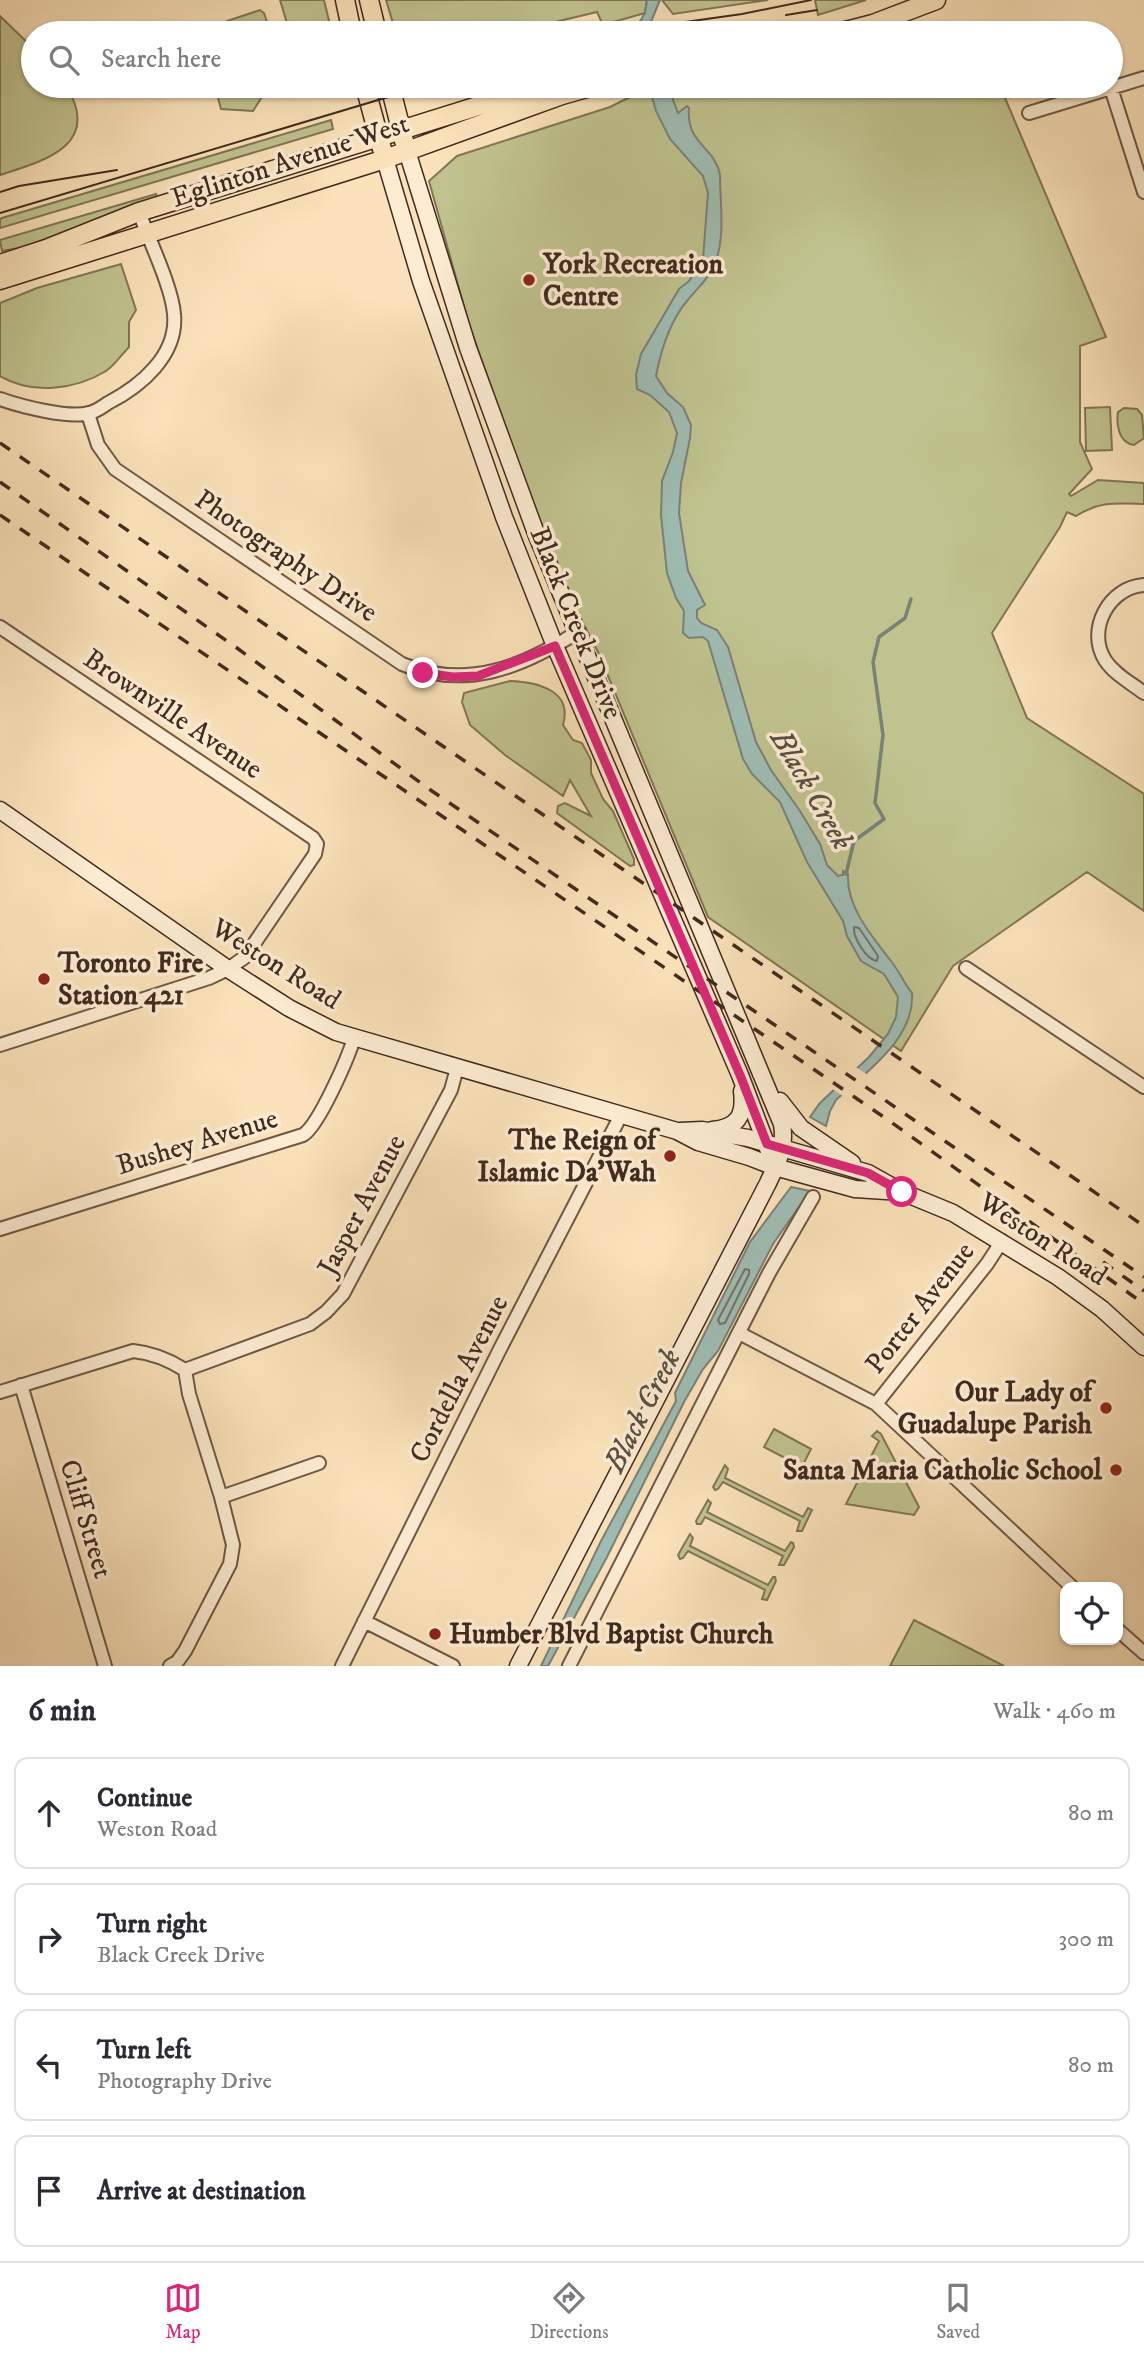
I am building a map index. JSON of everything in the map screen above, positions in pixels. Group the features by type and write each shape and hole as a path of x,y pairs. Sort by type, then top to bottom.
{"main road":[{"path":"345,0 349,21"},
{"path":"369,0 374,21"},
{"path":"881,21 936,0"},
{"name":"Black Creek Drive","path":"368,98 421,281 475,439 555,646 774,1154"},
{"name":"Black Creek Drive","path":"393,98 468,348 537,536 782,1124 774,1154"},
{"name":"Eglinton Avenue West","path":"0,264 139,212 504,98"},
{"name":"Eglinton Avenue West","path":"0,279 385,159 554,98"},
{"name":"Weston Road","path":"0,810 228,969 304,1017 354,1038 677,1131 698,1142 749,1157 774,1154 868,1173 902,1192 953,1213 1058,1276 1102,1308 1144,1347"},
{"path":"759,1069 801,1128 868,1173"},
{"path":"702,1129 716,1130 725,1127 742,1114 740,1075"},
{"name":"Weston Road","path":"677,1131 702,1129 774,1154 855,1189 902,1192"},
{"path":"519,1666 704,1311 774,1154"}],"street":[{"path":"1123,84 1144,78"},
{"path":"1030,113 1079,98"},
{"path":"1114,98 1144,191"},
{"path":"0,399 29,408 88,414 126,394 154,370 166,352 173,332 172,303 139,212"},
{"name":"Photography Drive","path":"88,414 98,445 115,469 402,664 423,673 478,676 555,646 576,633"},
{"path":"1142,585 1127,589 1109,603 1102,614 1099,640 1103,657 1108,664 1144,693"},
{"name":"Brownville Avenue","path":"0,627 313,838 317,844 315,854 245,957 228,969"},
{"path":"967,968 1144,1087"},
{"path":"0,1045 209,978 228,969"},
{"name":"Bushey Avenue","path":"0,1229 303,1135 312,1126 341,1072 354,1038"},
{"name":"Jasper Avenue","path":"185,1370 310,1324 343,1294 451,1090 457,1068"},
{"name":"Cordella Avenue","path":"342,1666 500,1349 621,1115"},
{"path":"569,1666 768,1273 813,1197"},
{"name":"Porter Avenue","path":"876,1404 1002,1241"},
{"path":"739,1333 876,1404 1067,1582"},
{"path":"0,1391 133,1351 170,1360 185,1370 189,1395 233,1545 230,1564 185,1651 177,1662 170,1666"},
{"name":"Cliff Street","path":"20,1385 105,1666"},
{"path":"221,1497 319,1463"},
{"path":"364,1622 453,1666"},
{"path":"1123,1634 1144,1653"}],"green space":[{"path":"280,0 324,0 329,21 286,21"},
{"path":"386,0 647,0 645,13 617,21 601,21 597,12 559,21 392,21"},
{"path":"662,0 768,0 673,14"},
{"path":"815,0 866,0 818,15"},
{"path":"260,10 267,21 227,21"},
{"path":"0,16 21,36 21,98 72,98 76,106 77,123 73,136 50,156 0,175"},
{"path":"218,98 261,98 253,111 221,109"},
{"path":"628,98 1005,98 1106,337 1080,346 1080,442 1092,469 1069,494 1071,496 1098,480 1144,483 1144,504 1101,505 1076,516 1067,512 992,633 1027,718 1144,794 1144,911 1087,872 953,966 901,1051 708,917 599,654 571,599 522,475 469,324 429,181 457,156 610,107"},
{"path":"331,120 333,129 0,228 2,218"},
{"path":"156,194 158,199 40,244 2,251 0,240"},
{"path":"121,264 136,310 129,322 129,347 112,366 81,382 53,388 26,386 0,376 0,303 37,288"},
{"path":"1110,407 1112,450 1086,451 1085,408"},
{"path":"1124,408 1137,409 1142,415 1144,438 1134,445 1125,441 1118,428 1118,412"},
{"path":"510,681 541,686 558,696 565,713 563,725 573,740 582,743 591,760 591,773 603,799 613,811 634,859 634,865 630,866 557,813 558,806 565,803 591,816 570,780 563,796 505,755 470,725 462,702 464,693"},
{"path":"774,1429 811,1449 802,1467 764,1447"},
{"path":"877,1431 919,1507 914,1515 846,1504 879,1441 872,1436"},
{"path":"725,1465 728,1469 725,1478 803,1517 808,1508 812,1510 802,1531 797,1531 800,1521 723,1482 715,1490 713,1487"},
{"path":"708,1500 711,1503 707,1512 785,1551 791,1542 793,1543 794,1547 784,1565 779,1565 783,1556 705,1517 701,1524 697,1524 696,1521"},
{"path":"690,1534 693,1538 690,1546 768,1585 775,1577 776,1581 767,1600 762,1599 765,1590 688,1551 680,1559 678,1555"},
{"path":"914,1620 1004,1666 890,1666"}],"water":[{"path":"647,0 660,0 651,21 640,21 645,13"},
{"path":"652,98 672,98 678,113 687,106 689,108 692,130 713,158 720,175 721,233 718,255 709,276 687,301 671,327 656,376 667,393 683,407 691,425 679,513 688,571 705,605 697,610 697,618 701,623 717,630 728,647 756,742 771,770 820,844 827,865 838,876 843,875 843,871 848,874 848,886 856,909 912,993 911,1010 897,1040 874,1066 836,1100 826,1126 810,1117 820,1103 869,1057 888,1034 896,1017 898,997 884,974 861,961 847,936 843,921 807,862 780,802 752,774 743,759 708,641 703,637 689,638 683,633 684,611 667,573 661,515 662,481 677,433 669,412 650,395 637,389 636,375 641,354 679,289 689,281 703,259 708,193 703,176 670,139"},
{"path":"791,1187 810,1191 773,1244 718,1351 703,1369 684,1402 607,1557 548,1666 541,1666 600,1543 676,1401 675,1393 750,1242"}],"pier":[{"path":"854,1066 868,1075 844,1097 831,1088"}],"waterway":[{"name":"Black Creek","path":"846,874 854,841 884,819 875,803 883,735 873,662 879,637 905,618 911,599"}],"tram line":[{"path":"692,21 811,0"},
{"path":"786,15 817,10"},
{"path":"0,213 385,98"},
{"path":"0,192 19,186 117,170"}],"railway":[{"path":"0,443 1144,1226"},
{"path":"0,482 237,648 429,789 1144,1277"},
{"path":"0,515 891,1122 1144,1304"},
{"path":"1103,1262 1144,1291"}],"place":[{"name":"York Recreation Centre","path":"529,280"},
{"name":"Toronto Fire Station 421","path":"44,979"},
{"name":"The Reign of Islamic Da'Wah","path":"670,1156"},
{"name":"Our Lady of Guadalupe Parish","path":"1106,1408"},
{"name":"Santa Maria Catholic School","path":"1116,1470"},
{"name":"Humber Blvd Baptist Church","path":"435,1634"}],"route":[{"path":"423,673 453,677 478,676 555,646 740,1075 767,1144 868,1173 902,1192"}]}
